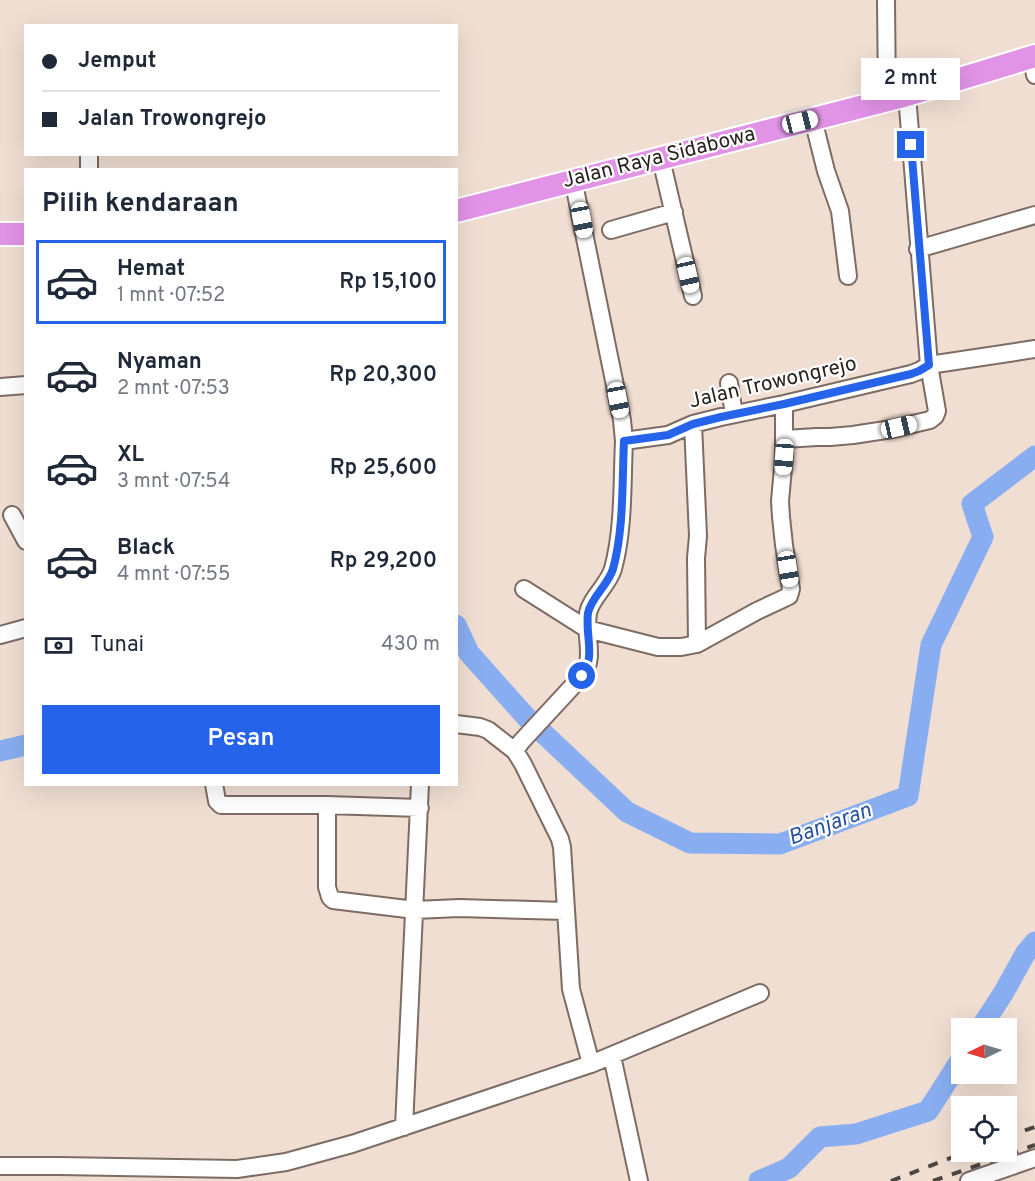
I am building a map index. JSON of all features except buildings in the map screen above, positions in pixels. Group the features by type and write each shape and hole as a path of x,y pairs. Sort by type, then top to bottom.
{"highway":[{"name":"Jalan Raya Sidabowa","path":"458,210 573,179 661,159 1034,63"},
{"path":"0,234 24,234"}],"street":[{"path":"784,439 853,435 892,429 930,420 936,414 937,404 929,365 918,249 886,0"},
{"path":"813,119 826,171 840,211 848,276"},
{"path":"661,159 693,296"},
{"path":"518,747 587,669 590,653 589,611 613,570 620,521 624,441 622,420 573,179"},
{"path":"611,230 674,212"},
{"path":"918,249 1035,215"},
{"name":"Jalan Trowongrejo","path":"624,441 668,435 693,424 911,374 929,365 1035,349"},
{"path":"729,383 734,414"},
{"path":"0,387 24,385"},
{"path":"524,589 588,629 658,647 697,644 789,596 791,592 780,501 784,404"},
{"path":"693,424 698,536 697,644"},
{"path":"12,514 24,537"},
{"path":"0,635 24,629"},
{"path":"458,724 488,730 518,747 560,839 571,989 591,1064"},
{"path":"214,786 217,801 221,805 420,808"},
{"path":"404,1127 420,786"},
{"path":"327,805 327,887 330,897 339,901 415,910 459,908 566,911"},
{"path":"0,1166 237,1169 286,1162 352,1144 591,1064 760,993"},
{"path":"612,1056 639,1181"},
{"path":"969,1181 1035,1158"}],"waterway":[{"name":"Banjaran","path":"458,629 469,653 527,718 627,812 690,843 780,844 908,796 931,645 983,537 972,504 1035,456"},
{"name":"Banjaran","path":"0,751 24,745"},
{"path":"987,1018 1025,954 1035,942"},
{"path":"759,1181 789,1168 820,1137 856,1134 928,1111 951,1075"}],"railway":[{"path":"1017,1133 1035,1127"},
{"path":"933,1181 1035,1145"},
{"path":"891,1181 951,1158"}],"route":[{"path":"582,676 587,669 590,653 588,614 613,570 620,521 624,441 668,435 693,424 911,374 929,365 911,145"}]}
